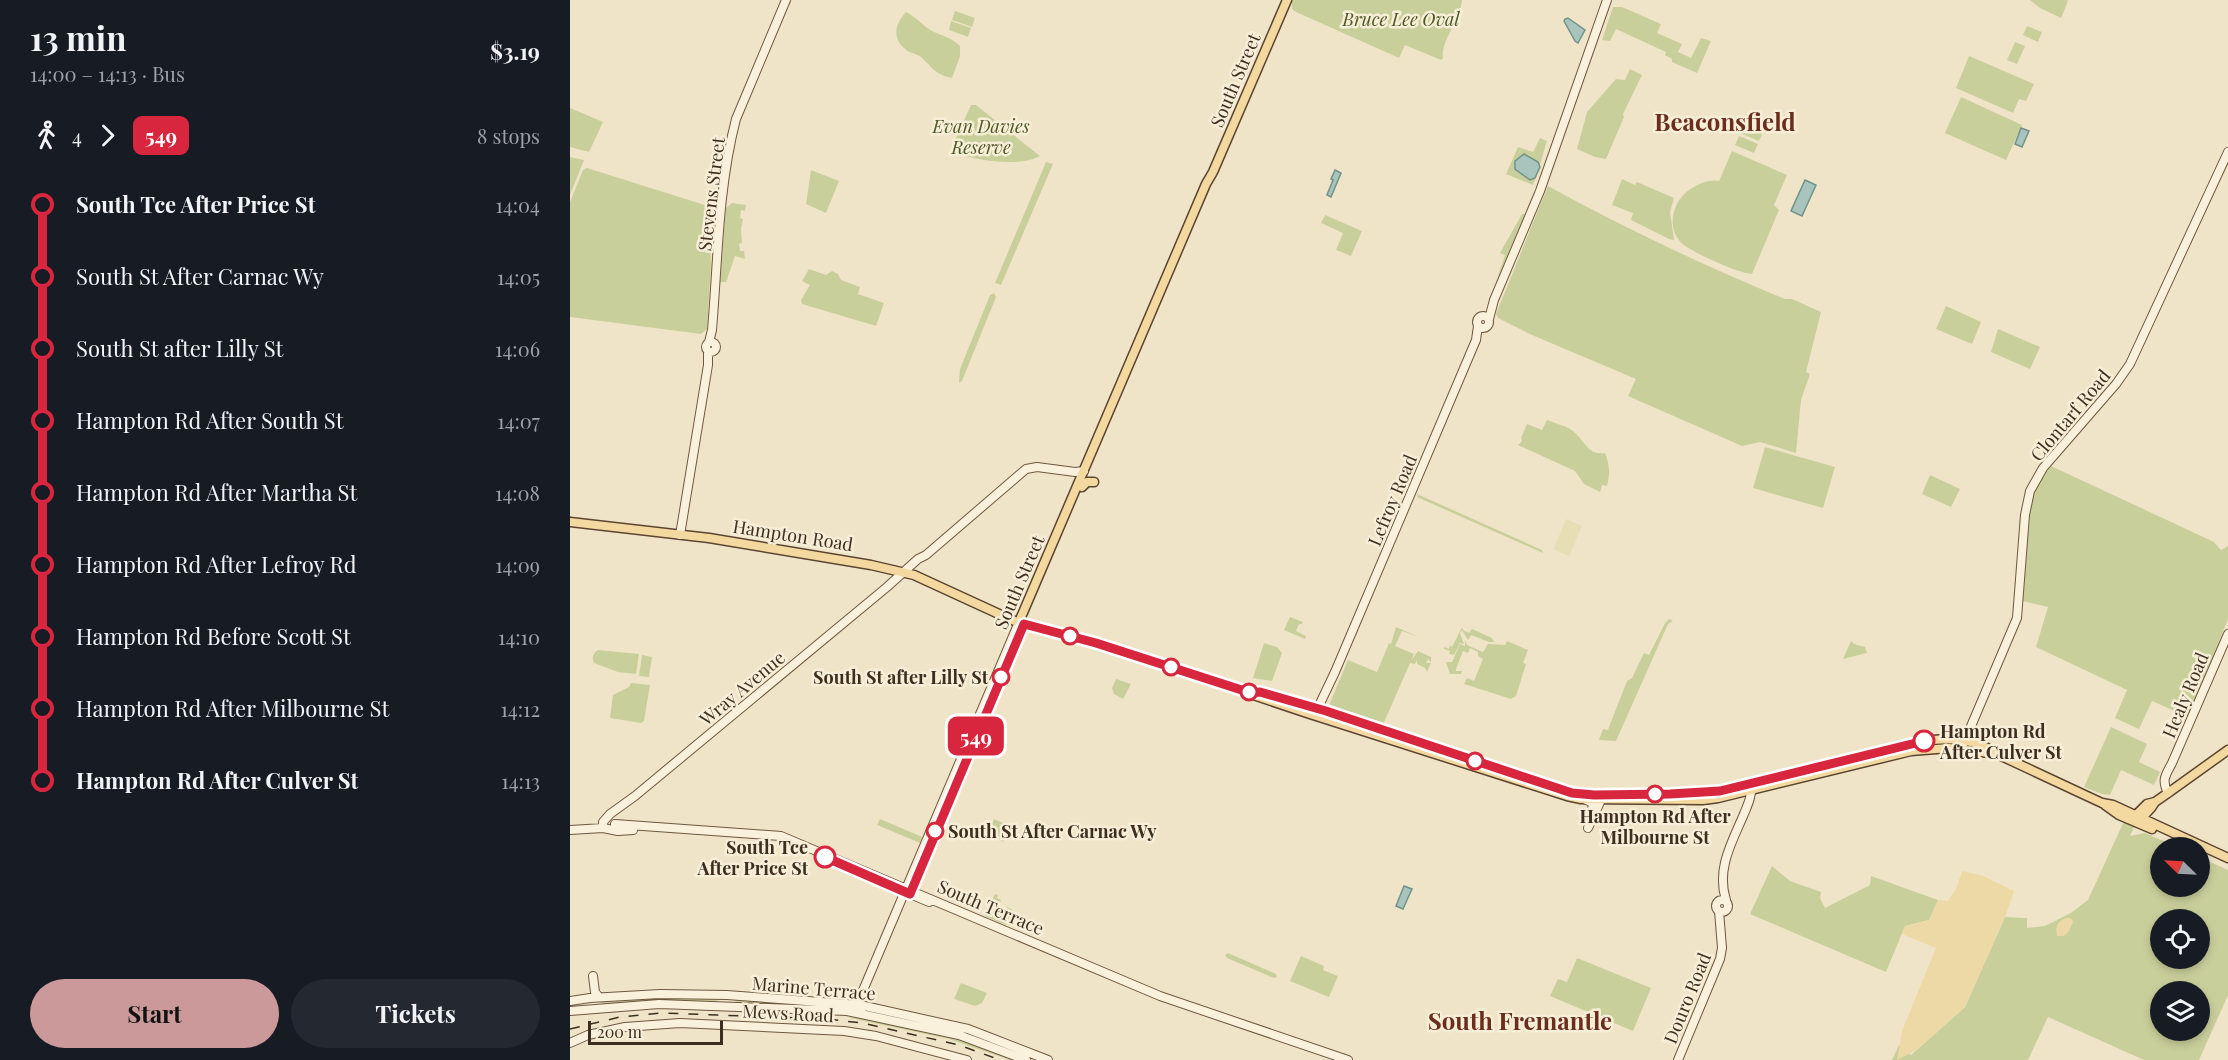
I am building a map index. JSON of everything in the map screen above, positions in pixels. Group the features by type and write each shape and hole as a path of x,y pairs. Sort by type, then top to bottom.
{"main road":[{"name":"South Street","path":"1023,621 1085,479 1206,184 1287,0"},
{"name":"South Street","path":"1023,621 1070,503 1085,479 1085,474 1104,435 1210,186 1213,172"},
{"name":"Hampton Road","path":"570,517 680,533 871,565 883,569 908,571"},
{"name":"Hampton Road","path":"570,522 680,533"},
{"name":"Hampton Road","path":"871,565 881,564 908,571 1023,621 1048,626 1053,630 1251,693 1260,692 1567,796 1584,799 1748,788 1918,742 1940,739 1997,754 2102,803 2111,811 2136,819"},
{"name":"Hampton Road","path":"1318,713 1572,793 1600,797"},
{"path":"2136,819 2147,804 2155,802 2228,750"},
{"path":"2136,819 2171,837"},
{"path":"2136,819 2228,858"},
{"path":"2210,855 2228,863"}],"street":[{"name":"Stevens Street","path":"680,533 711,347 722,196 731,139 736,119 786,0"},
{"name":"Lefroy Road","path":"1318,713 1334,682 1335,672 1482,327 1478,320 1486,317 1526,217 1605,0"},
{"name":"Clontarf Road","path":"1961,744 2017,618 2025,515 2030,491 2039,473 2110,392 2130,364 2228,152"},
{"name":"Wray Avenue","path":"608,824 616,811 889,584 894,585 1022,474 1036,470 1085,479"},
{"path":"883,569 889,584"},
{"name":"South Street","path":"860,1005 859,1001 1023,621"},
{"name":"Healy Road","path":"2171,791 2164,782 2166,772 2170,768 2228,634"},
{"name":"Douro Road","path":"1680,1060 1724,961 1726,946 1722,911 1729,906 1722,901 1719,864 1748,788"},
{"path":"1584,799 1593,805 1588,828 1600,797"},
{"path":"1592,813 1600,797"},
{"name":"South Terrace","path":"570,828 608,824 775,834 1159,999 1335,1060"},
{"name":"South Terrace","path":"908,891 1160,996 1348,1060"},
{"path":"593,976 595,992 599,997"},
{"path":"866,988 869,1007"},
{"path":"850,1008 866,988"},
{"name":"Marine Terrace","path":"570,1001 660,994 727,995 850,1008 975,1040 1026,1060"},
{"name":"Marine Terrace","path":"570,1011 659,1004 850,1008"},
{"path":"850,1008 860,1005 868,1013 900,1022"},
{"name":"Marine Terrace","path":"860,1005 970,1029 1048,1060"},
{"name":"Mews Road","path":"570,1041 625,1027 680,1023 834,1030 876,1036 967,1060"}],"shaded area":[{"path":"1566,519 1582,526 1569,556 1554,548"}],"green space":[{"name":"Bruce Lee Oval","path":"1292,0 1462,0 1441,60 1405,45 1399,58 1296,12 1292,9"},
{"path":"2030,0 2068,1 2061,18 2040,8"},
{"path":"1613,7 1622,7 1661,24 1657,33 1682,44 1678,52 1691,58 1701,38 1711,41 1697,73 1672,62 1672,59 1665,55 1666,52 1616,29 1610,41 1602,40"},
{"path":"955,11 975,18 972,27 952,20"},
{"path":"906,12 930,30 960,46 960,56 952,78 937,72 921,57 907,50 898,40 896,30"},
{"path":"951,21 971,28 968,37 949,30"},
{"path":"2027,26 2042,32 2038,42 2023,35"},
{"path":"2015,42 2025,46 2017,64 2007,60"},
{"path":"1969,56 2034,84 2026,101 2019,99 2013,113 1956,88"},
{"path":"1630,69 1642,75 1623,114 1624,117 1606,159 1577,149 1587,112 1616,79 1625,80"},
{"path":"1961,97 2022,125 2006,160 1945,133"},
{"name":"Evan Davies Reserve","path":"971,105 976,105 1040,156 1022,161 999,162 955,153 953,145"},
{"path":"570,108 603,122 589,152 570,147"},
{"path":"1749,114 1768,122 1764,131 1745,123"},
{"path":"1744,124 1763,132 1759,141 1740,133"},
{"path":"1739,136 1758,144 1754,153 1735,145"},
{"path":"1540,138 1547,141 1533,185 1506,174 1518,147 1533,152"},
{"path":"1732,151 1787,175 1774,205 1779,210 1752,274 1727,267 1690,249 1678,239 1674,232 1673,216 1683,195 1704,182 1719,181"},
{"path":"570,157 584,160 570,195"},
{"path":"1046,162 1053,164 1001,285 995,283"},
{"path":"587,168 708,206 711,264 707,329 701,334 570,317 570,202 583,170"},
{"path":"811,170 839,181 826,213 806,204"},
{"path":"1622,179 1635,185 1637,182 1674,198 1670,212 1674,240 1631,220 1633,213 1612,205"},
{"path":"1548,186 1694,260 1821,312 1806,372 1810,374 1801,400 1796,453 1760,442 1742,446 1628,396 1636,379 1532,335 1498,318 1496,314"},
{"path":"732,203 746,205 745,211 741,210 742,243 739,244 740,251 744,251 745,259 735,256 726,282 720,282 726,208"},
{"path":"1522,214 1525,214 1495,285 1505,255 1500,253"},
{"path":"1325,215 1362,231 1351,256 1336,250 1343,233 1321,223"},
{"path":"809,269 826,275 832,271 838,274 841,280 860,287 858,294 884,303 876,326 802,304 801,300 810,285 802,281"},
{"path":"994,293 996,297 962,381 959,383 960,369 990,295"},
{"path":"1946,306 1981,322 1972,344 1936,329"},
{"path":"1998,329 2040,347 2030,369 1991,352"},
{"path":"1547,420 1575,432 1593,452 1605,453 1609,466 1609,477 1607,486 1602,485 1600,492 1584,484 1575,471 1518,445 1522,441 1521,438 1527,424 1542,430"},
{"path":"1765,447 1835,467 1823,508 1753,488"},
{"path":"2051,466 2214,542 2221,550 2228,546 2228,619 2188,717 2152,701 2139,729 2115,718 2127,690 2036,647 2048,607 2023,601 2031,500 2037,485"},
{"path":"1930,475 1960,489 1951,507 1922,494"},
{"path":"1417,494 1542,550 1543,553 1417,497"},
{"path":"1290,617 1303,622 1299,624 1296,631 1306,636 1305,639 1284,630"},
{"path":"1669,619 1673,621 1668,624 1616,741 1599,740 1603,729 1608,730 1627,681 1632,678 1644,653 1649,655"},
{"path":"1396,627 1419,637 1402,631 1395,646 1414,654 1411,661 1418,651 1431,657 1431,662 1428,659 1426,663 1431,663 1427,672 1425,668 1417,664 1417,660 1415,664 1410,663 1382,727 1331,708 1330,703 1348,660 1377,672 1389,643 1391,644"},
{"path":"1461,629 1469,633 1472,629 1492,638 1494,642 1471,635 1468,640 1462,630 1460,633 1464,644 1460,643 1454,655 1449,654 1450,651 1444,647 1449,649 1450,645 1452,647"},
{"path":"1465,640 1467,645 1483,652 1488,644 1505,645 1507,641 1528,650 1516,696 1511,699 1464,684 1467,678 1474,681 1483,659 1478,656 1478,652 1470,648 1468,653 1463,651 1456,669 1456,671 1462,671 1461,674 1450,674 1446,662 1452,662 1460,644 1465,646"},
{"path":"1851,641 1865,647 1867,653 1843,659"},
{"path":"1264,643 1277,647 1282,653 1272,681 1253,678"},
{"path":"598,650 639,654 636,674 618,672 594,663 593,656"},
{"path":"642,655 652,657 649,677 639,676"},
{"path":"1116,679 1131,684 1123,699 1114,694 1112,688"},
{"path":"631,683 650,685 644,721 641,723 610,718 613,695 629,687"},
{"path":"2111,727 2147,744 2139,762 2160,772 2154,785 2121,770 2110,795 2084,787"},
{"path":"880,819 922,837 920,843 877,825"},
{"path":"994,819 1010,826 1003,842 987,836"},
{"path":"2124,821 2135,825 2130,836 2145,833 2154,837 2150,837 2150,897 2210,897 2210,862 2228,870 2228,995 2210,1035 2210,981 2150,981 2150,1041 2207,1041 2199,1060 2144,1060 2048,1017 2028,1060 1892,1060 1899,1045 1911,1055 1965,1007 2005,917 2027,918 2027,928 2045,926 2071,913 2088,900"},
{"path":"1772,866 1790,881 1821,892 1820,898 1825,908 1870,885 1871,876 1938,900 1929,920 1905,926 1886,972 1750,914"},
{"path":"995,894 1001,900 997,911 1002,913 1007,907 1013,910 1006,925 985,916"},
{"path":"1228,953 1276,974 1277,977 1274,978 1227,958 1225,955"},
{"path":"1301,956 1324,966 1323,970 1338,976 1329,997 1290,981"},
{"path":"1577,958 1651,988 1633,1031 1550,996 1558,979 1567,982"},
{"path":"961,983 987,993 982,1003 975,1006 954,999"},
{"path":"630,997 723,999 711,1002 665,1001 606,1005 597,1001"},
{"path":"735,998 854,1007 852,1009 743,1004 735,1001"},
{"path":"851,1016 949,1037 1014,1059 1010,1060 949,1039 850,1018"}],"sand":[{"path":"1962,871 1983,876 2014,891 2005,917 1965,1007 1918,1049 1897,1060 1902,1031 1936,948 1902,934 1905,926 1929,920 1938,900 1948,901 1956,889"},
{"path":"2066,918 2071,918 2073,922 2069,931 2064,936 2057,936 2057,925"}],"water":[{"path":"1568,18 1585,30 1578,43 1564,21"},
{"path":"2021,128 2029,131 2022,147 2015,144"},
{"path":"1524,154 1538,162 1540,167 1535,178 1530,180 1515,169 1515,161"},
{"path":"1335,170 1341,173 1331,197 1327,195"},
{"path":"1805,180 1816,185 1802,216 1791,211"},
{"path":"1404,886 1412,889 1403,909 1396,906"}],"railway":[{"path":"570,1029 620,1017 662,1013 826,1019 862,1023 959,1045 1000,1060"}],"bus line":[{"name":"549","path":"825,857 910,894 1024,624 1096,643 1251,693 1256,691 1322,710 1572,793 1670,794 1720,791 1924,741"}],"place":[{"name":"South St after Lilly St","path":"1001,677"},
{"name":"Hampton Rd After Culver St","path":"1924,741"},
{"name":"Hampton Rd After Milbourne St","path":"1655,794"},
{"name":"South St After Carnac Wy","path":"935,831"},
{"name":"South Tce After Price St","path":"825,857"}],"district":[{"name":"Beaconsfield","path":"1725,121"},
{"name":"South Fremantle","path":"1520,1020"}]}
